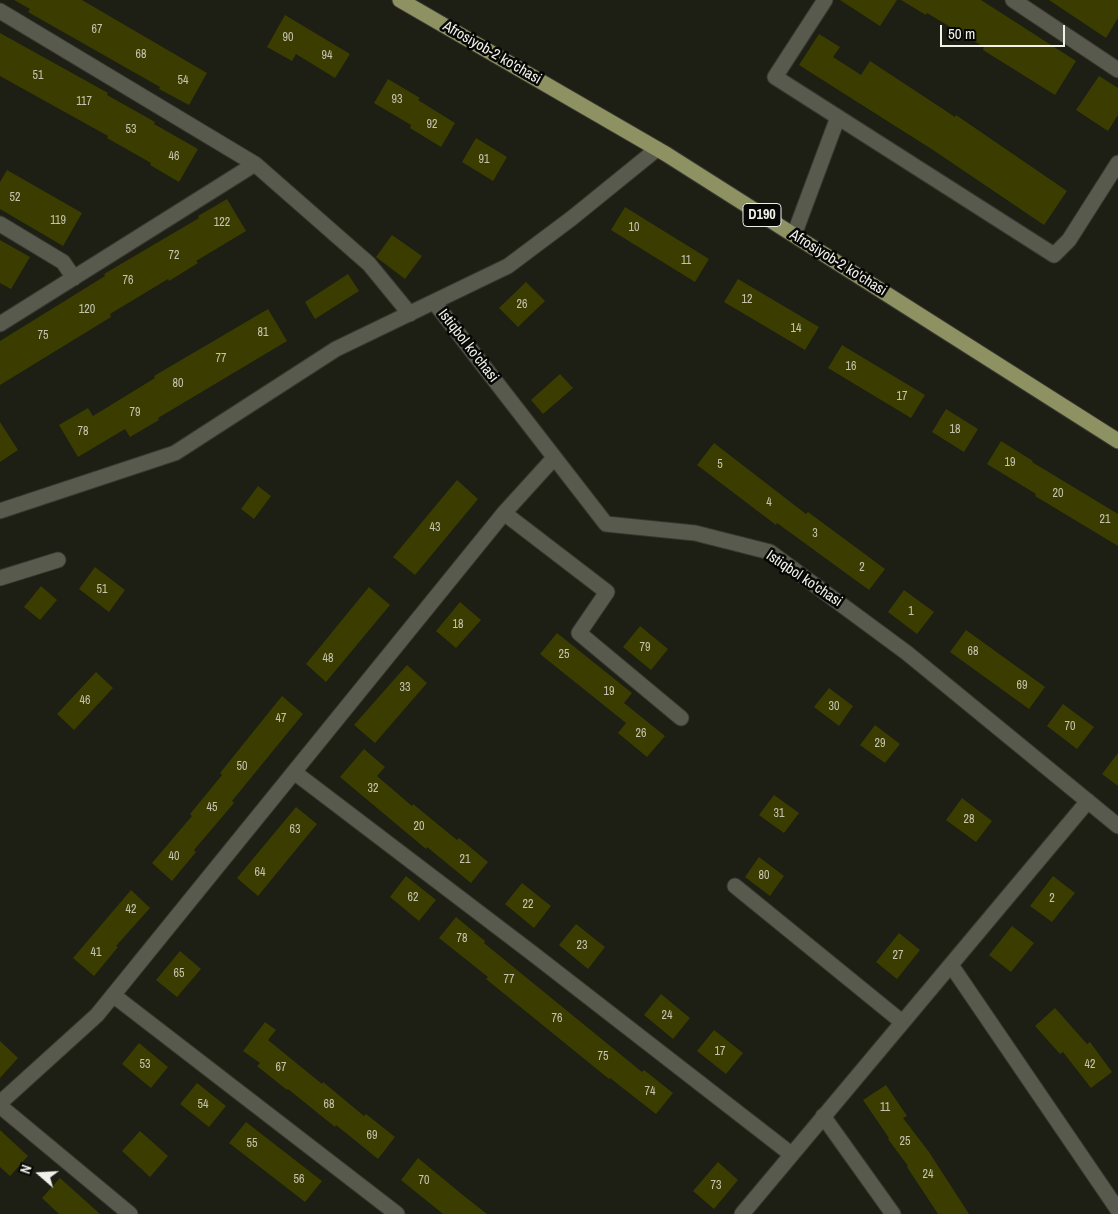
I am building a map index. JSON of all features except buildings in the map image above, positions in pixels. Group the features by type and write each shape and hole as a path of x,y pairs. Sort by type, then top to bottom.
{"main road":[{"name":"Afrosiyob-2 ko'chasi","path":"400,0 657,149 1118,441"}],"street":[{"path":"825,0 775,77 1054,255 1069,240 1118,163"},
{"path":"1013,0 1118,70"},
{"path":"0,10 255,164 369,264 410,314"},
{"path":"794,235 838,117"},
{"path":"0,511 175,453 336,349 508,266 572,218 657,149"},
{"path":"0,324 255,164"},
{"path":"0,224 63,262 74,278"},
{"name":"Istiqbol ko'chasi","path":"434,302 606,524 695,533 770,552 907,653 1118,826"},
{"path":"130,1214 0,1104 97,1015 504,513 554,458"},
{"path":"504,513 607,592 579,634 681,718"},
{"path":"0,578 58,560"},
{"path":"294,772 532,952 791,1154"},
{"path":"742,1214 1088,802"},
{"path":"735,886 902,1022"},
{"path":"951,965 1118,1210"},
{"path":"113,995 397,1214"},
{"path":"823,1116 894,1214"}]}
